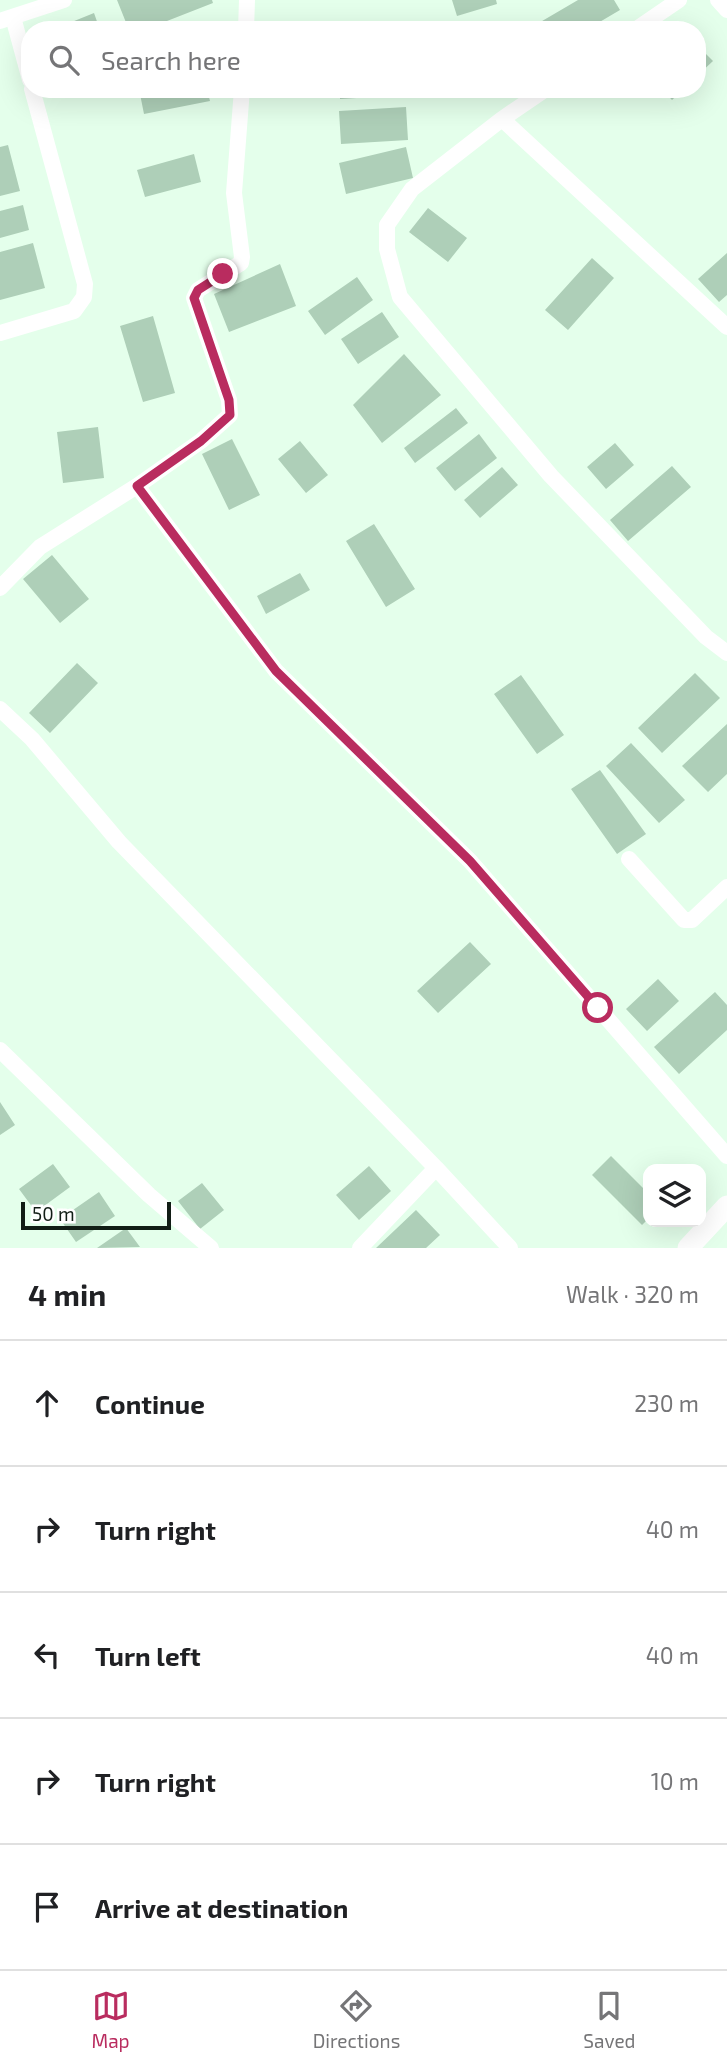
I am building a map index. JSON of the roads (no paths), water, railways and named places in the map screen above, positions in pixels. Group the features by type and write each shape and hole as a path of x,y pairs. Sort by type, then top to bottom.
{"street":[{"path":"21,57 6,19 64,0"},
{"path":"246,21 247,0"},
{"path":"648,21 679,0"},
{"path":"718,0 727,9"},
{"path":"0,333 74,311 84,297 85,284 34,98"},
{"path":"0,588 40,547 137,486 201,441 230,415 229,400 194,298 198,290 241,263 234,193 241,98"},
{"path":"533,98 412,189 387,225 387,248 400,297 551,475 706,637 727,653"},
{"path":"502,119 727,327"},
{"path":"137,486 276,671 470,861 727,1156"},
{"path":"0,709 32,739 119,842 436,1168 510,1248"},
{"path":"629,859 684,920 692,920 727,887"},
{"path":"0,1050 149,1195 211,1248"},
{"path":"360,1248 436,1168"},
{"path":"688,1248 726,1209"}]}
